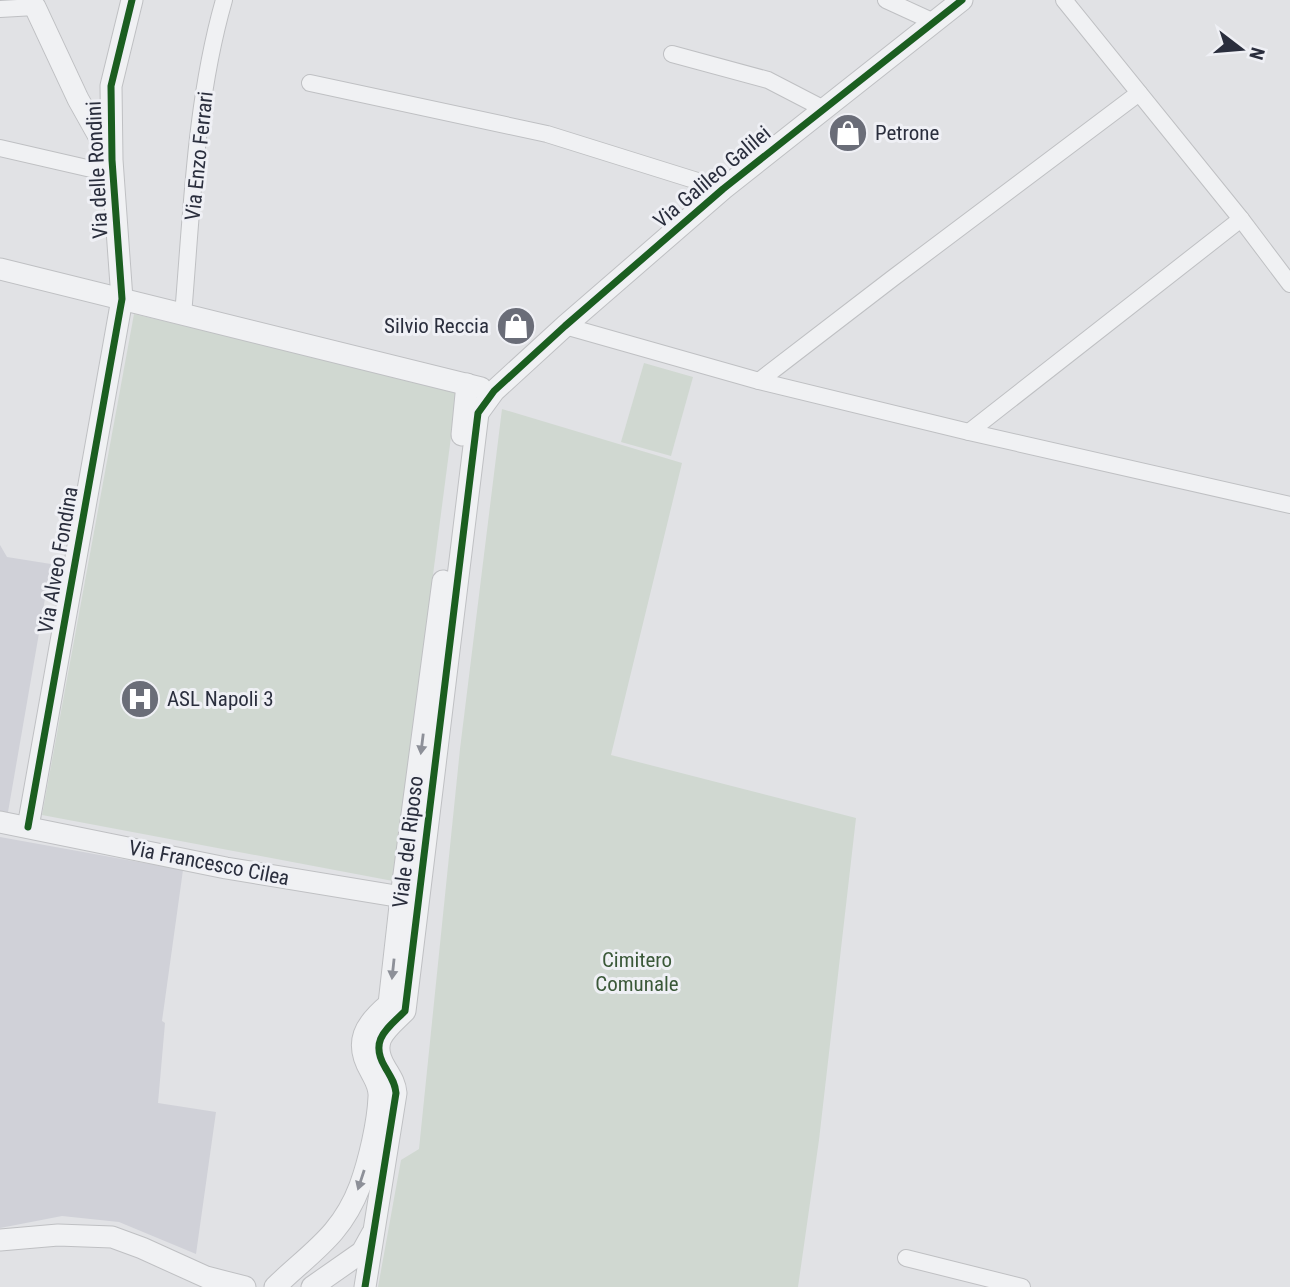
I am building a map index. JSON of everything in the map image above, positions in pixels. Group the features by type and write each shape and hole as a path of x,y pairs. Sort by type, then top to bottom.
{"street":[{"name":"Via delle Rondini","path":"122,299 113,167 111,86 132,0"},
{"name":"Via Enzo Ferrari","path":"183,314 201,118 224,0"},
{"path":"886,0 934,22"},
{"name":"Via Galileo Galilei","path":"494,391 723,189 962,0"},
{"path":"1064,0 1241,219 1290,284"},
{"path":"0,9 32,4 113,167"},
{"path":"672,54 768,80 824,109"},
{"path":"310,83 547,134 723,189"},
{"path":"759,382 1139,93"},
{"path":"0,148 113,167"},
{"path":"970,432 1241,219"},
{"path":"0,270 494,391"},
{"name":"Via Alveo Fondina","path":"28,827 122,299"},
{"path":"565,326 759,382 1290,505"},
{"name":"Viale del Riposo","path":"365,1287 396,1093 395,1085 380,1059 379,1046 383,1032 405,1011 410,898 467,384"},
{"name":"Viale del Riposo","path":"275,1287 341,1224 360,1186 369,1154 380,1095 378,1084 363,1055 361,1043 374,1017 389,1004 410,898 478,412 494,391"},
{"name":"Via Francesco Cilea","path":"0,822 226,868 410,898"},
{"name":"Viale del Riposo","path":"308,1258 316,1262 326,1283 347,1262 362,1252 376,1227"},
{"path":"0,1240 58,1235 112,1237 206,1277 245,1287"},
{"path":"331,1236 326,1249 328,1257 336,1264 347,1262"},
{"path":"906,1258 1022,1287"}],"shaded area":[{"path":"0,545 7,557 51,564 8,812 0,811"},
{"path":"0,837 183,870 162,1021 165,1023 158,1103 216,1112 196,1254 119,1222 62,1216 0,1228"}],"green space":[{"path":"134,314 457,391 393,881 42,815"},
{"path":"644,363 693,377 671,456 621,442"},
{"name":"Cimitero Comunale","path":"502,409 682,463 611,755 856,818 819,1140 798,1287 378,1287 401,1160 419,1149 460,749"}],"cycle path":[{"path":"28,827 122,299 112,160 111,86 132,0"},
{"path":"365,1287 396,1093 379,1049 382,1036 405,1011 478,413 494,391 565,326 723,189 962,0"}],"place":[{"name":"Petrone","path":"848,133"},
{"name":"Silvio Reccia","path":"516,326"},
{"name":"ASL Napoli 3","path":"140,699"}]}
